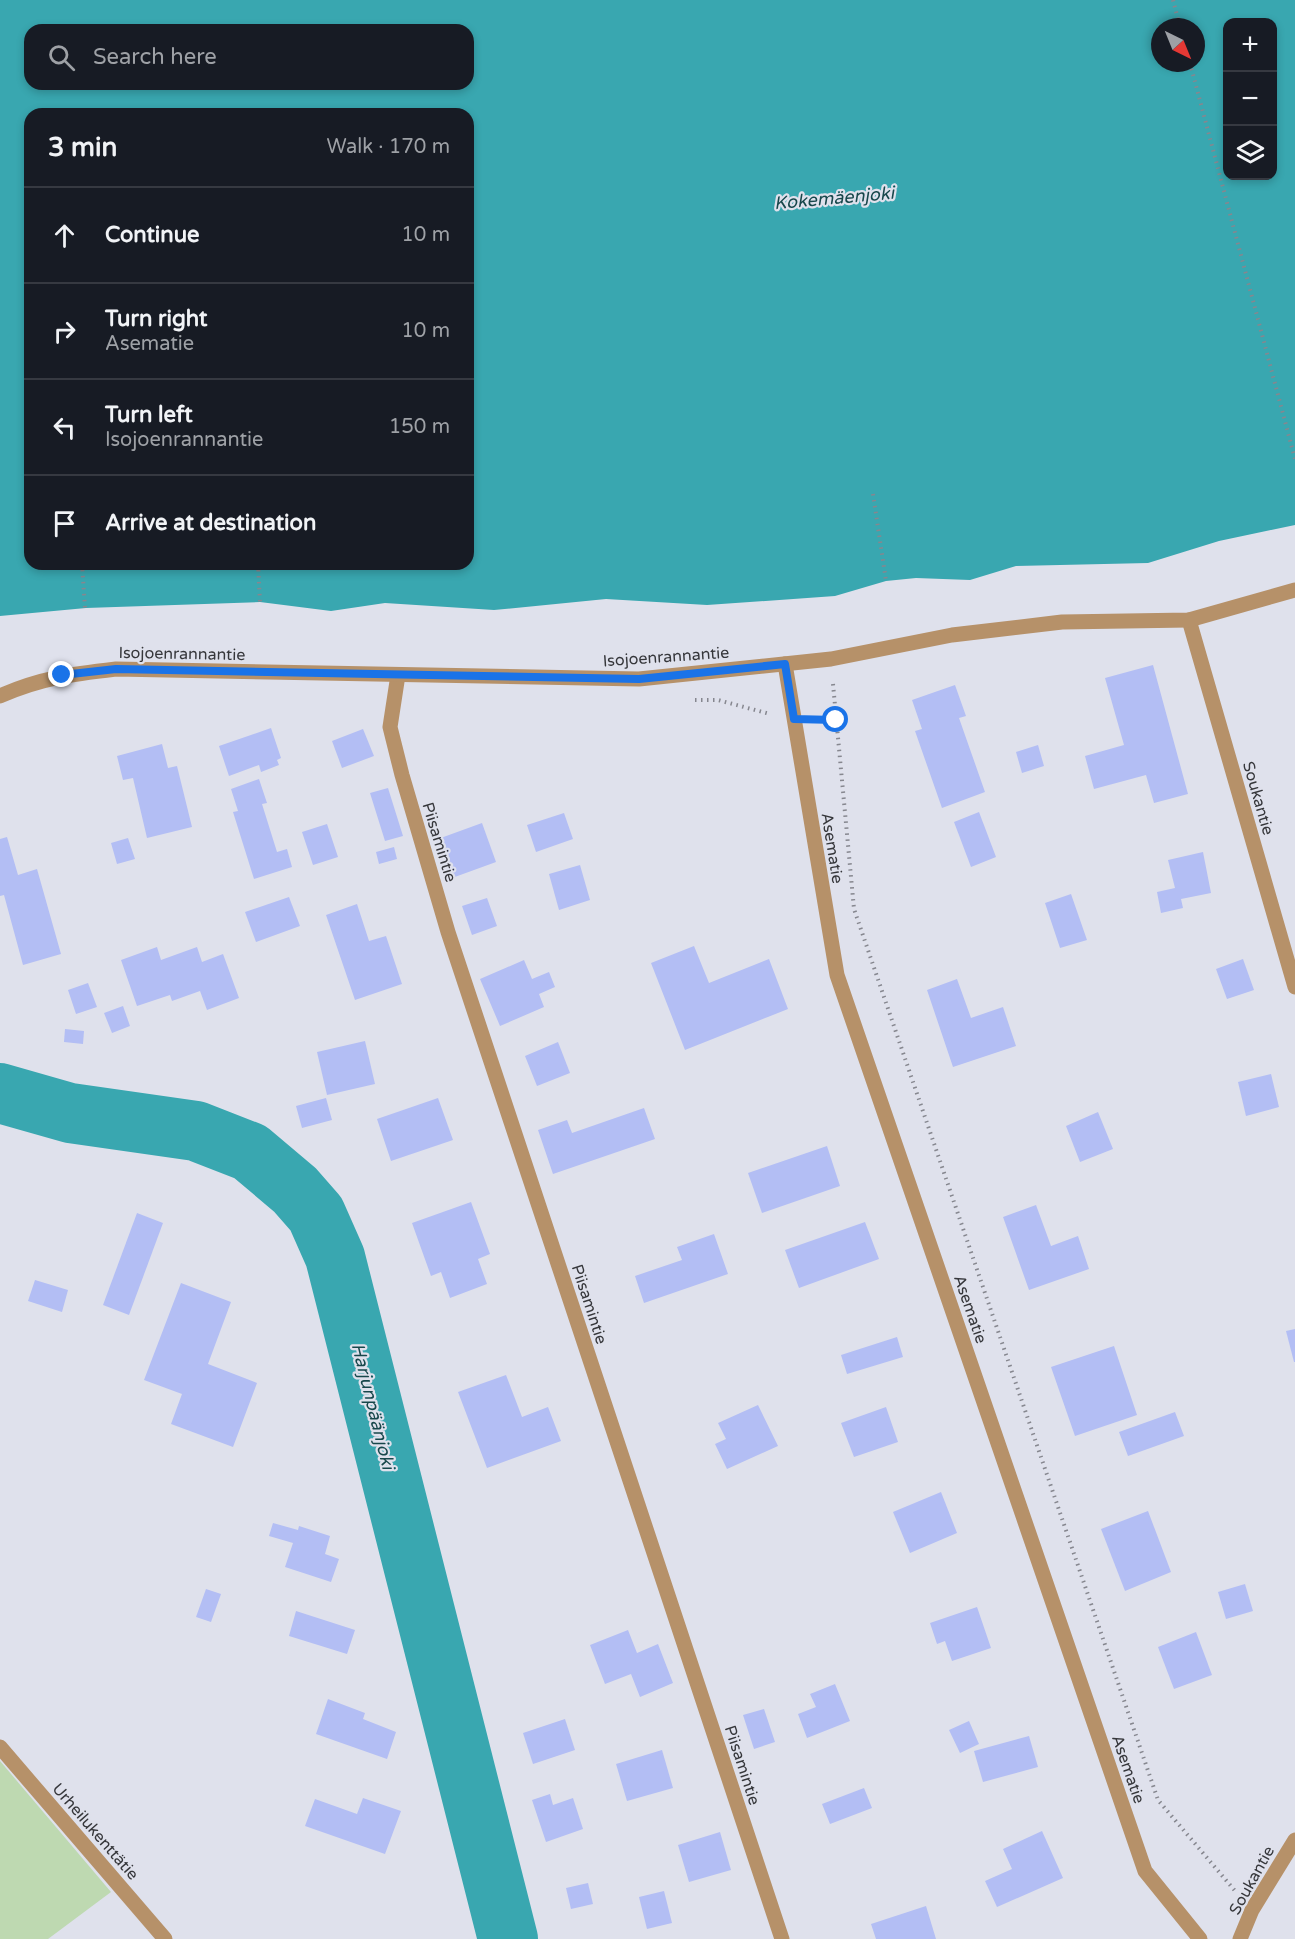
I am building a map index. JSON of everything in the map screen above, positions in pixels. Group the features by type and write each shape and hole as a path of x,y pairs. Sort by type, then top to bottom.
{"street":[{"name":"Isojoenrannantie","path":"0,696 20,687 62,675 116,669 639,679 831,659 952,635 1051,623 1189,620 1295,591"},
{"name":"Soukantie","path":"1189,620 1295,987"},
{"name":"Asematie","path":"785,664 837,975 1145,1871 1200,1939"},
{"name":"Piisamintie","path":"398,675 390,727 448,932 782,1939"},
{"name":"Urheilukenttätie","path":"0,1747 165,1939"},
{"name":"Soukantie","path":"1240,1939 1252,1910 1295,1840"}],"path":[{"path":"1173,0 1178,18"},
{"path":"1192,72 1295,459"},
{"path":"873,494 886,581"},
{"path":"83,570 86,608"},
{"path":"258,570 260,602"},
{"path":"831,659 854,909 1158,1800 1252,1910"},
{"path":"685,700 718,700 794,719 836,720"}],"green space":[{"path":"0,1761 111,1892 48,1939 0,1939"}],"water":[{"name":"Kokemäenjoki","path":"0,0 1295,0 1295,525 1219,541 1148,563 1016,566 970,580 916,578 886,581 835,596 707,605 606,599 494,610 385,603 331,611 260,602 86,608 0,616"}],"building":[{"path":"1153,665 1188,794 1154,803 1146,775 1094,789 1085,756 1124,745 1105,678"},
{"path":"955,685 966,716 959,718 985,792 942,808 915,731 922,729 912,700"},
{"path":"271,728 281,758 277,760 279,765 261,772 259,765 229,776 219,746"},
{"path":"363,729 374,756 342,768 332,741"},
{"path":"162,744 168,768 177,766 192,827 147,838 133,778 123,780 117,756"},
{"path":"1038,745 1044,766 1022,773 1016,752"},
{"path":"259,779 267,803 262,804 277,852 287,849 292,867 254,879 233,812 238,811 231,789"},
{"path":"388,788 403,836 385,841 370,793"},
{"path":"979,812 996,857 971,867 954,822"},
{"path":"564,813 573,839 536,852 527,825"},
{"path":"482,823 496,862 452,878 438,839"},
{"path":"327,824 338,857 313,865 302,832"},
{"path":"7,837 18,875 37,869 61,954 23,965 4,895 0,896 0,839"},
{"path":"128,838 135,859 117,864 111,843"},
{"path":"394,847 397,859 379,864 376,852"},
{"path":"1203,852 1211,893 1181,899 1183,908 1161,913 1157,892 1175,888 1168,860"},
{"path":"580,865 590,900 559,910 549,874"},
{"path":"1071,894 1087,940 1060,948 1045,903"},
{"path":"289,897 300,926 256,942 245,912"},
{"path":"487,898 497,926 472,935 462,906"},
{"path":"357,904 369,941 386,936 402,984 355,1000 326,915"},
{"path":"694,946 709,983 769,959 788,1009 685,1050 651,963"},
{"path":"157,947 161,960 197,947 202,962 223,954 239,998 207,1010 200,991 172,1001 170,995 137,1006 121,960"},
{"path":"1243,959 1254,990 1227,999 1216,969"},
{"path":"524,960 532,979 549,972 555,987 539,994 544,1007 500,1026 480,979"},
{"path":"957,979 971,1018 1003,1007 1016,1046 953,1067 927,990"},
{"path":"88,983 97,1007 76,1014 68,990"},
{"path":"123,1006 130,1026 112,1033 104,1013"},
{"path":"65,1029 84,1031 83,1044 64,1042"},
{"path":"365,1041 375,1084 327,1095 317,1052"},
{"path":"558,1042 570,1073 537,1086 525,1056"},
{"path":"1271,1074 1279,1107 1246,1116 1238,1082"},
{"path":"326,1098 332,1120 302,1128 296,1106"},
{"path":"438,1098 453,1140 391,1161 377,1119"},
{"path":"644,1108 655,1139 553,1174 538,1130 567,1120 572,1133"},
{"path":"1098,1112 1113,1149 1080,1162 1066,1126"},
{"path":"827,1146 840,1186 762,1213 748,1173"},
{"path":"471,1202 490,1254 478,1259 487,1284 450,1298 441,1272 431,1276 412,1223"},
{"path":"1036,1205 1051,1246 1078,1236 1089,1269 1029,1290 1003,1217"},
{"path":"137,1213 163,1223 129,1315 103,1305"},
{"path":"865,1222 879,1259 799,1288 785,1250"},
{"path":"714,1234 728,1274 644,1303 635,1276 682,1260 677,1247"},
{"path":"35,1280 68,1290 62,1312 28,1301"},
{"path":"181,1283 231,1302 208,1364 257,1383 233,1447 171,1424 182,1394 144,1380"},
{"path":"1295,1329 1295,1362 1294,1362 1286,1331"},
{"path":"897,1337 903,1357 847,1374 841,1355"},
{"path":"1114,1346 1137,1415 1075,1436 1051,1367"},
{"path":"506,1375 522,1417 548,1407 561,1441 487,1468 458,1392"},
{"path":"758,1405 778,1446 727,1469 715,1444 726,1439 718,1423"},
{"path":"886,1407 898,1442 854,1457 841,1423"},
{"path":"1175,1412 1184,1436 1128,1456 1119,1432"},
{"path":"941,1492 957,1533 910,1553 893,1512"},
{"path":"1148,1511 1171,1572 1125,1591 1101,1529"},
{"path":"273,1523 298,1530 299,1526 330,1536 325,1554 339,1559 331,1582 285,1567 293,1543 269,1536"},
{"path":"1245,1584 1253,1611 1226,1619 1218,1592"},
{"path":"206,1589 221,1594 211,1622 196,1617"},
{"path":"977,1607 991,1648 952,1661 945,1641 937,1644 930,1623"},
{"path":"296,1611 355,1630 347,1654 289,1636"},
{"path":"628,1630 637,1653 658,1644 673,1683 640,1697 631,1674 605,1684 590,1645"},
{"path":"1196,1632 1212,1675 1174,1689 1158,1647"},
{"path":"835,1684 850,1721 807,1738 798,1714 816,1707 810,1694"},
{"path":"328,1699 365,1713 363,1719 396,1732 387,1759 316,1734"},
{"path":"764,1709 775,1742 754,1749 743,1715"},
{"path":"565,1719 575,1750 533,1764 523,1733"},
{"path":"969,1721 979,1744 960,1753 949,1730"},
{"path":"1029,1736 1038,1767 983,1782 974,1751"},
{"path":"662,1750 673,1788 627,1801 616,1764"},
{"path":"864,1788 872,1808 830,1824 822,1804"},
{"path":"550,1794 553,1805 573,1798 583,1829 546,1842 532,1800"},
{"path":"363,1798 401,1811 385,1854 305,1826 315,1799 357,1814"},
{"path":"1042,1831 1063,1878 997,1907 985,1881 1012,1869 1003,1849"},
{"path":"720,1832 731,1870 689,1882 678,1845"},
{"path":"588,1883 593,1904 571,1909 566,1888"},
{"path":"664,1891 672,1923 647,1929 639,1897"},
{"path":"926,1906 936,1939 876,1939 871,1924"}],"waterway":[{"name":"Harjunpäänjoki","path":"0,1093 70,1113 196,1131 250,1152 295,1190 316,1214 335,1257 508,1939"}],"route":[{"path":"62,675 116,669 639,679 785,664 794,719 836,720"}]}
